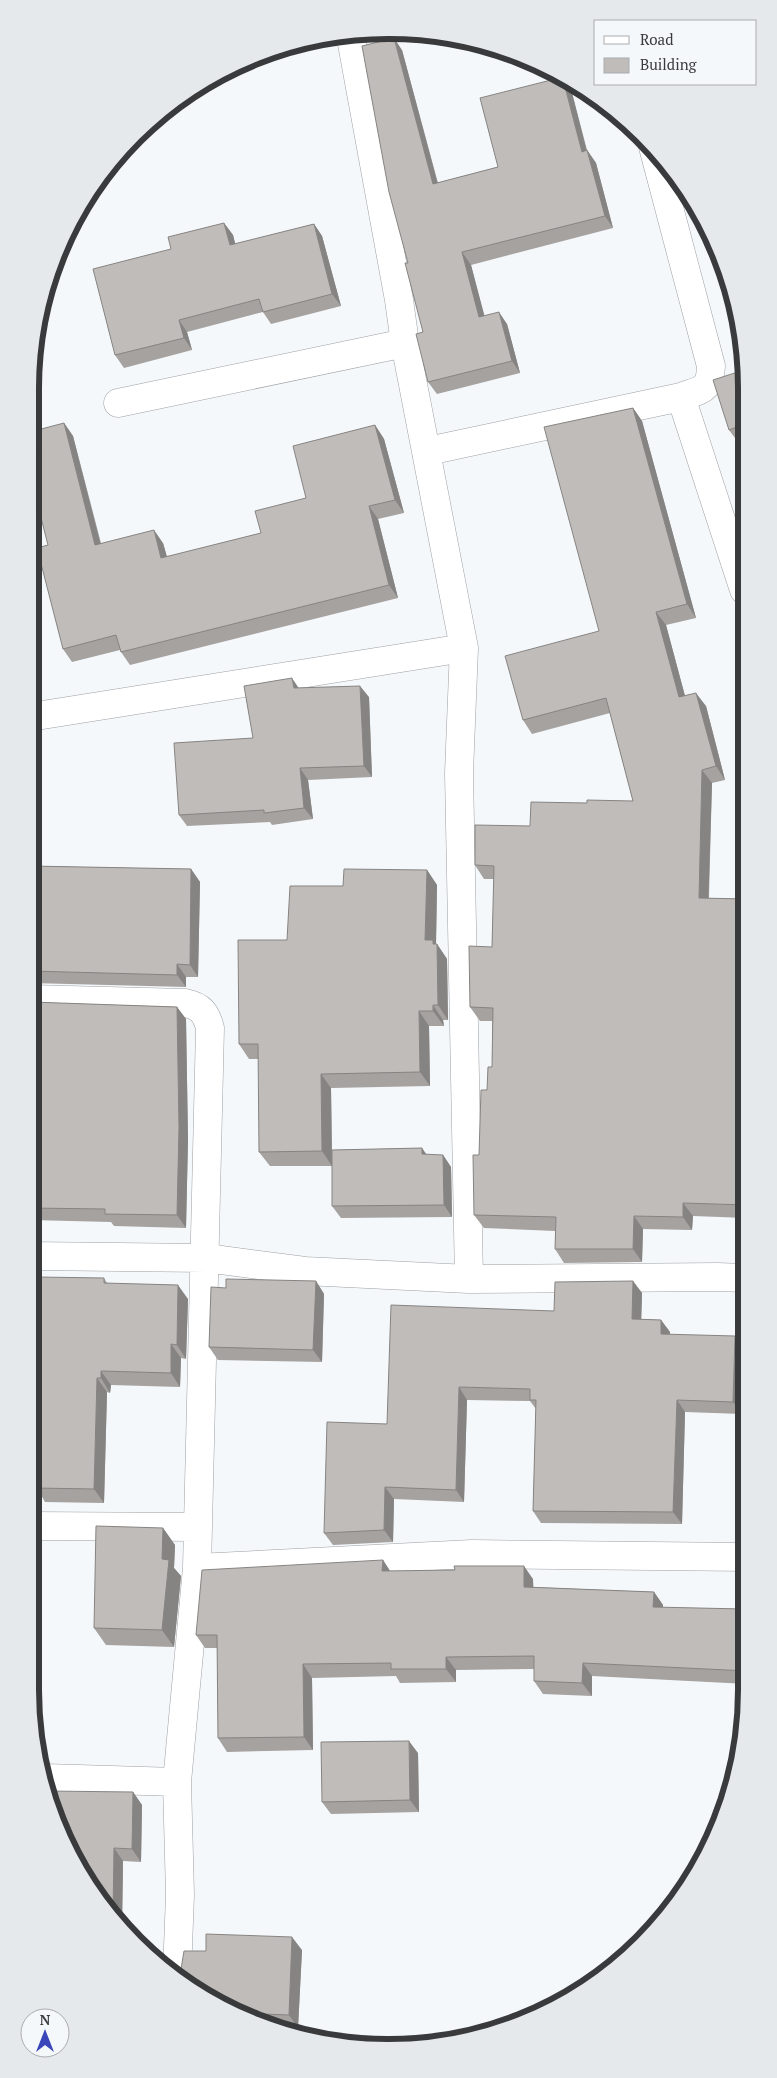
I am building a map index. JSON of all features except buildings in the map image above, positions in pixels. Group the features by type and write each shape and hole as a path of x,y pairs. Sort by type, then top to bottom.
{"street":[{"path":"351,41 399,300 405,343 428,451 464,648 460,773 469,1279"},
{"path":"428,451 681,397 705,388 711,381 711,366 657,165"},
{"path":"118,404 405,343"},
{"path":"681,397 738,572"},
{"path":"39,716 464,648"},
{"path":"39,998 197,1005 206,1014 210,1028 206,1258 197,1568 177,1782 180,1895 177,1968"},
{"path":"39,1256 206,1258 305,1270 469,1279 738,1278"},
{"path":"39,1526 198,1527"},
{"path":"197,1568 472,1554 738,1557"},
{"path":"50,1778 177,1782"}]}
